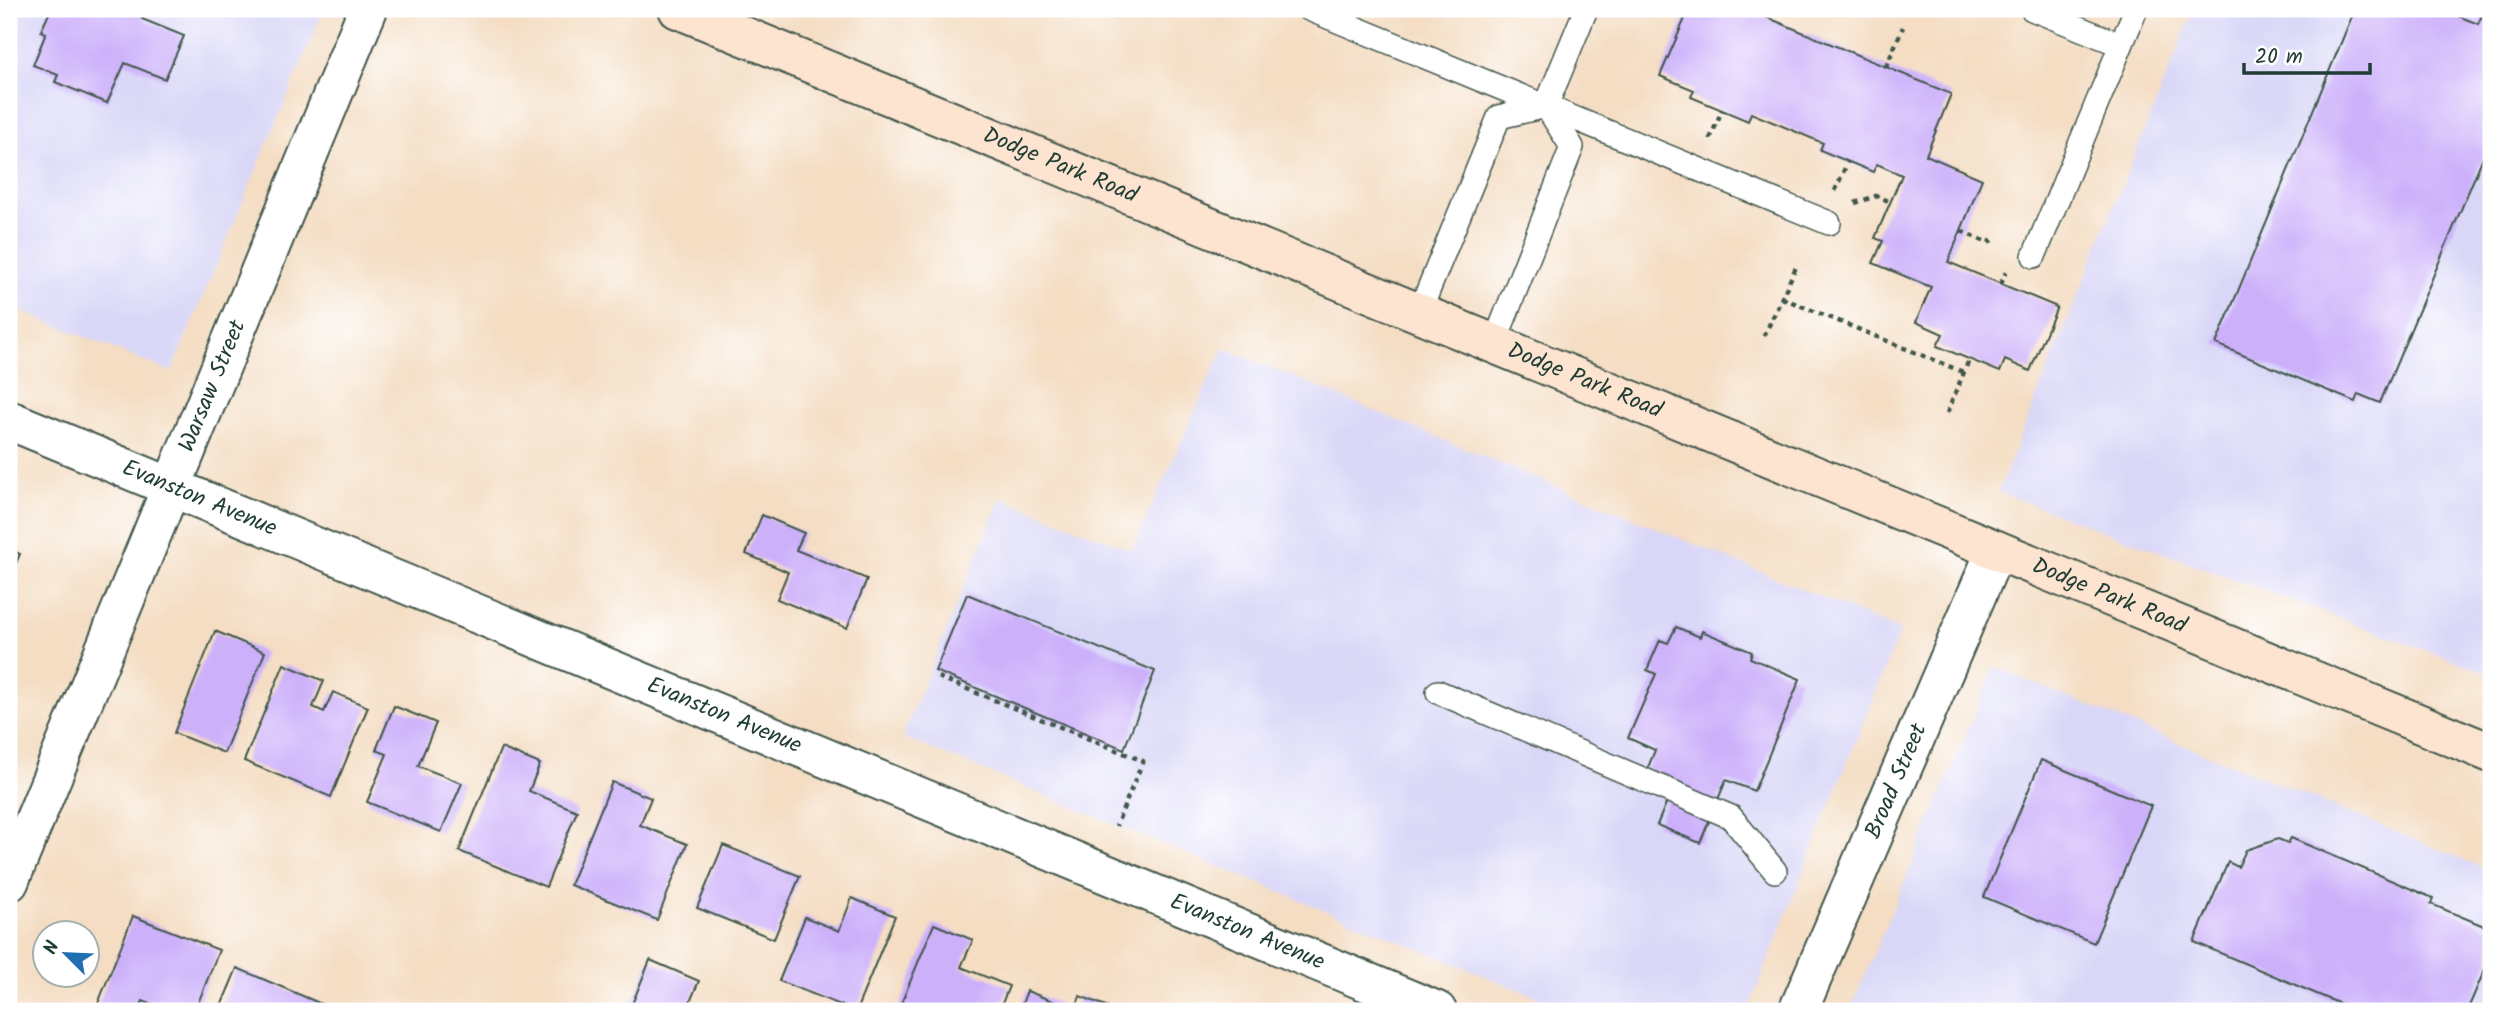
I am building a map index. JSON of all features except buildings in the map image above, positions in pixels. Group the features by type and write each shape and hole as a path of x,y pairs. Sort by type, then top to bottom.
{"street":[{"name":"Warsaw Street","path":"9,882 368,9"},
{"name":"Dodge Park Road","path":"678,9 2491,753"},
{"name":"Evanston Avenue","path":"9,420 1437,1011"},
{"name":"Broad Street","path":"1798,1011 1996,550"}],"lane":[{"path":"1309,9 1829,223"},
{"path":"1546,106 1586,9"},
{"path":"2032,9 2121,46"},
{"path":"2034,256 2136,9"},
{"path":"1419,313 1499,117 1546,106"},
{"path":"1494,344 1572,147 1546,106"},
{"path":"1438,692 1731,817 1776,870"}],"path":[{"path":"1886,67 1903,27"},
{"path":"1707,146 1722,110"},
{"path":"1832,198 1847,161"},
{"path":"1846,206 1876,196 1891,202"},
{"path":"1961,231 1988,243 1993,239"},
{"path":"1764,336 1797,265"},
{"path":"1782,298 1964,372"},
{"path":"1947,413 1969,360"},
{"path":"938,677 1143,761 1116,826"}],"shaded area":[{"path":"9,9 324,9 171,372 9,306"},
{"path":"2194,9 2491,9 2491,674 1998,492"},
{"path":"1224,348 1900,630 1748,1011 1571,1011 902,737 1001,498 1132,550"},
{"path":"1994,667 2491,871 2491,1011 1850,1011"}]}
